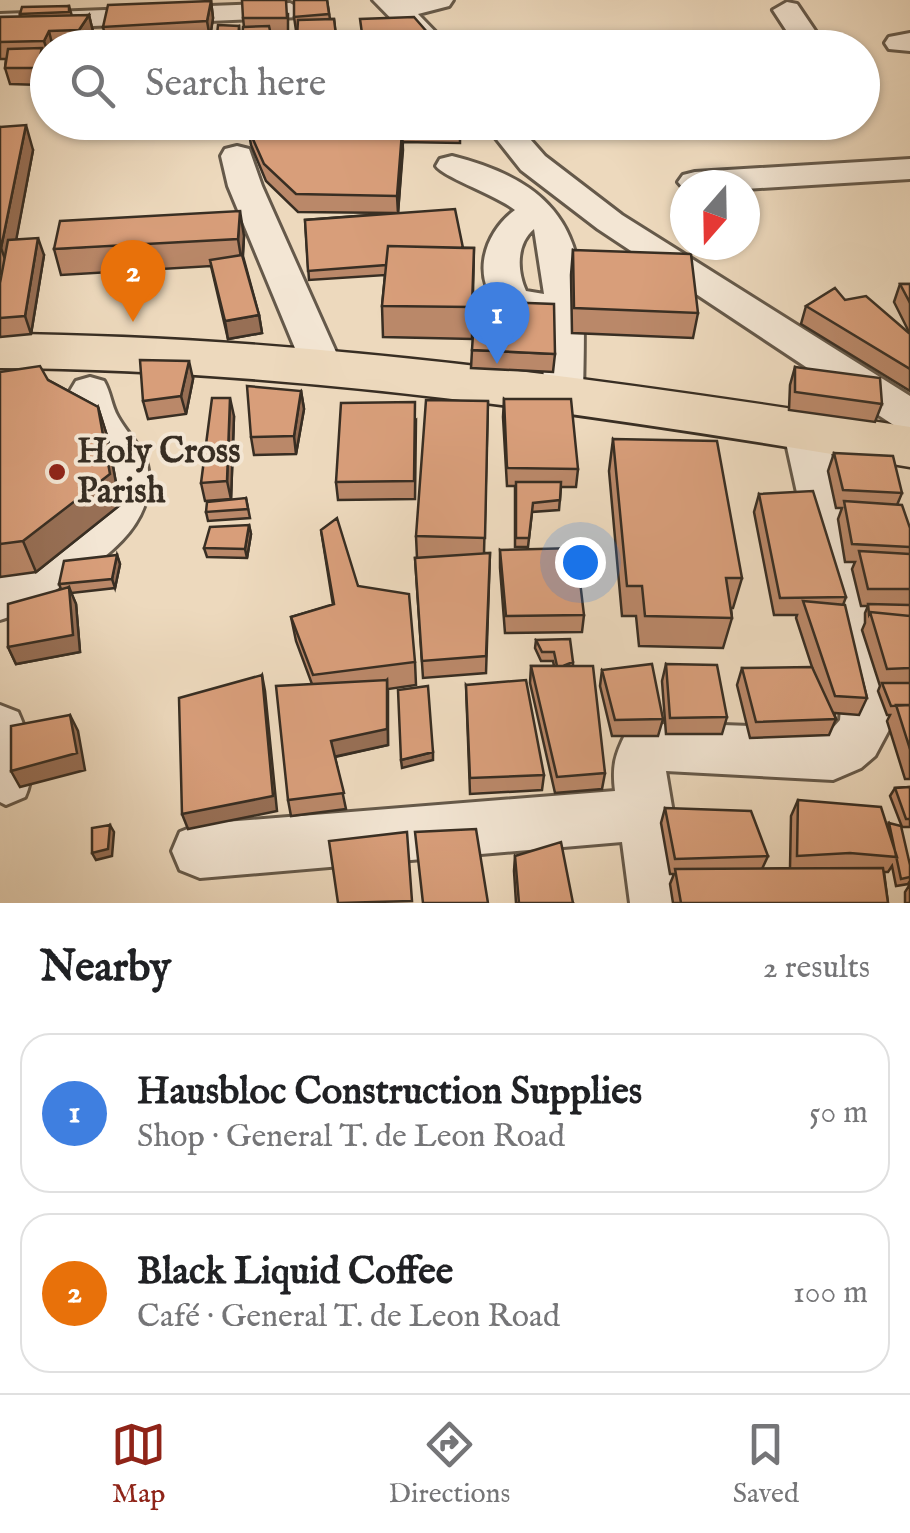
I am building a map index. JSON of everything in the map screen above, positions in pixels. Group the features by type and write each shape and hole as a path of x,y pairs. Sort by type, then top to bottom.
{"main road":[{"path":"0,351 160,353 324,370 564,396 910,447"}],"street":[{"path":"9,0 0,19 290,11"},
{"path":"394,5 439,0"},
{"path":"394,5 419,30"},
{"path":"787,10 801,30"},
{"path":"513,140 533,163 610,222 910,416"},
{"path":"236,156 245,186 324,370"},
{"path":"452,166 475,171 498,183 548,223 559,249 564,396"},
{"path":"760,178 910,169"},
{"path":"536,212 512,229 503,245 505,288 512,299 523,304 561,306"},
{"path":"0,600 78,553 98,537 119,511 128,480 127,468 93,416 90,391"},
{"path":"659,903 638,764 646,750 668,747 833,756 855,745 866,728 866,697 804,429"},
{"path":"0,728 6,780"},
{"path":"200,851 645,814"}],"building":[{"path":"242,0 286,0 287,18 243,18"},
{"path":"294,0 327,0 329,14 294,17"},
{"path":"211,1 207,21 103,27 108,5"},
{"path":"69,6 69,12 20,14 22,7"},
{"path":"89,15 79,30 30,30 30,41 0,42 0,17"},
{"path":"414,17 425,30 362,30 360,19"},
{"path":"334,19 335,30 297,30 298,20"},
{"path":"218,25 239,26 239,30 218,30"},
{"path":"269,26 270,30 243,30"},
{"path":"30,48 30,68 5,68 8,49"},
{"path":"26,125 1,248 0,248 0,127"},
{"path":"253,140 401,140 397,196 296,194 264,164"},
{"path":"455,209 463,248 388,246 386,265 308,271 305,220"},
{"path":"240,211 238,239 54,249 60,221"},
{"path":"38,238 25,316 0,318 0,283 8,240"},
{"path":"388,246 474,248 472,307 382,306"},
{"path":"573,250 670,253 670,260 692,260 698,313 574,308"},
{"path":"242,255 259,315 225,321 210,260"},
{"path":"900,284 910,284 910,303"},
{"path":"835,288 845,300 866,296 910,334 910,369 806,306"},
{"path":"475,301 554,304 555,354 472,350"},
{"path":"140,360 189,361 181,396 143,401"},
{"name":"Holy Cross Parish","path":"40,366 48,380 98,407 110,474 23,541 0,544 0,372"},
{"path":"795,367 880,378 882,404 795,392"},
{"path":"247,386 301,391 294,436 251,437"},
{"path":"212,398 230,398 227,481 201,483"},
{"path":"504,399 571,399 578,469 507,468"},
{"path":"426,400 488,401 485,538 416,536"},
{"path":"415,402 414,481 336,482 341,403"},
{"path":"613,439 717,441 742,578 726,578 732,618 645,616 642,586 627,586"},
{"path":"834,453 893,456 902,493 843,490"},
{"path":"516,482 561,482 560,500 533,503 529,538 516,538"},
{"path":"813,491 846,597 780,598 759,494"},
{"path":"246,498 248,509 206,512 207,502"},
{"path":"844,501 902,505 910,528 910,547 852,544"},
{"path":"337,518 358,586 409,594 415,662 313,675 291,617 334,604 321,530"},
{"path":"249,525 245,549 204,548 210,527"},
{"path":"576,548 584,615 506,616 500,550"},
{"path":"859,551 910,554 910,589 868,589"},
{"path":"490,553 486,656 422,661 415,558"},
{"path":"117,555 112,579 59,584 64,561"},
{"path":"69,587 73,635 8,647 8,604"},
{"path":"803,601 845,605 867,698 835,696"},
{"path":"868,604 910,605 910,616 869,614"},
{"path":"870,612 910,616 910,668 887,669"},
{"path":"570,639 573,662 563,666 557,666 554,652 542,652 536,640"},
{"path":"652,664 663,719 615,720 602,670"},
{"path":"666,664 717,665 727,717 670,718"},
{"path":"531,666 593,666 605,773 557,777"},
{"path":"812,667 836,719 756,722 742,668"},
{"path":"262,675 273,796 182,814 179,698"},
{"path":"387,680 387,729 331,741 344,793 288,800 276,686"},
{"path":"526,680 544,775 470,778 466,685"},
{"path":"882,683 910,683 910,705 891,706"},
{"path":"428,686 433,752 401,760 398,690"},
{"path":"896,705 910,705 910,749"},
{"path":"70,715 77,753 11,771 11,726"},
{"path":"910,787 910,819 906,819 895,788"},
{"path":"798,800 881,807 897,857 850,853 797,856"},
{"path":"665,808 751,811 768,856 675,859"},
{"path":"889,823 901,826 910,877 901,879"},
{"path":"110,825 108,849 92,853 92,828"},
{"path":"476,829 488,903 423,903 415,832"},
{"path":"407,832 412,901 338,903 329,841"},
{"path":"561,842 573,903 519,903 515,856"},
{"path":"883,868 888,903 681,903 675,869"}],"place":[{"name":"Black Liquid Coffee","path":"133,322"},
{"name":"Hausbloc Construction Supplies","path":"497,364"},
{"name":"Holy Cross Parish","path":"57,472"}]}
